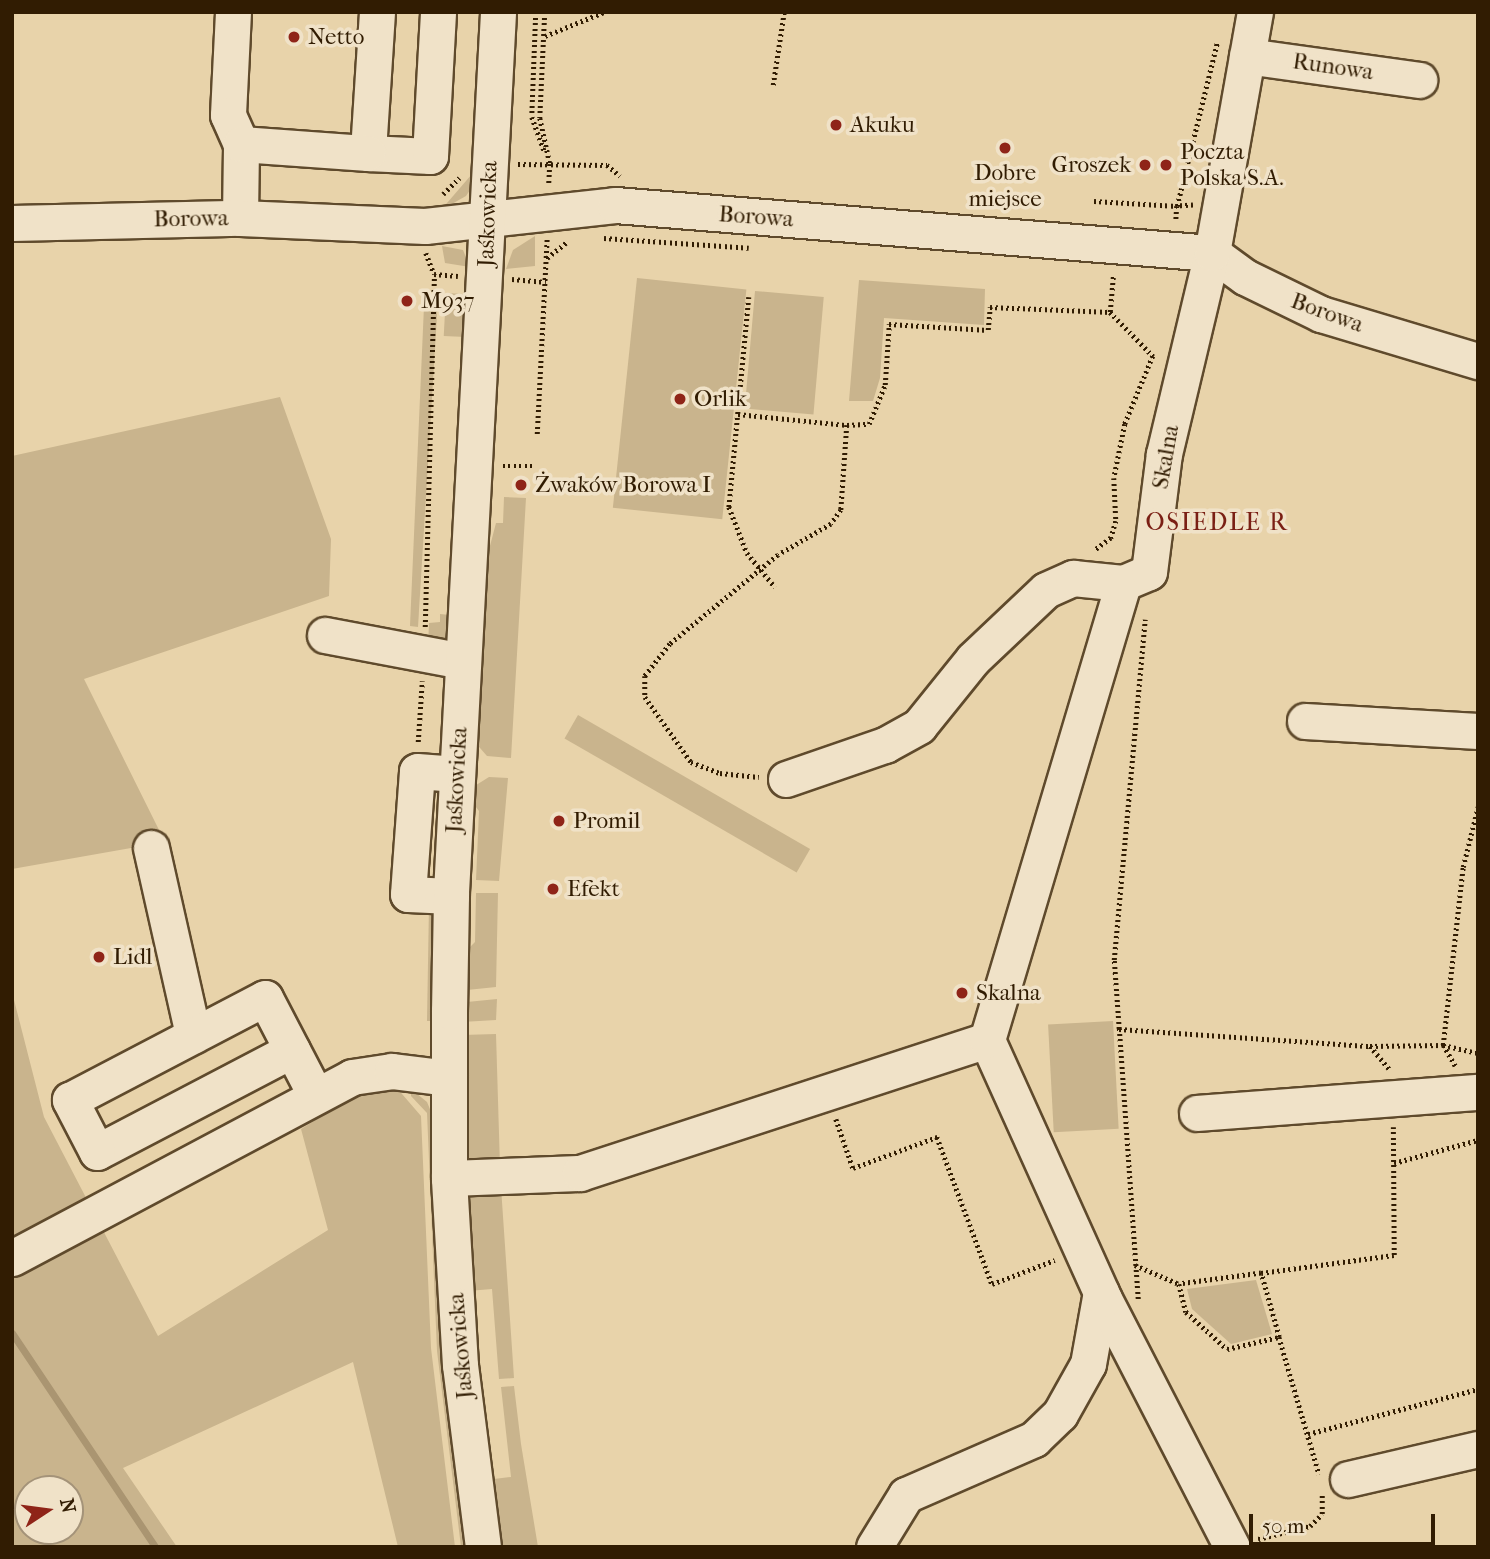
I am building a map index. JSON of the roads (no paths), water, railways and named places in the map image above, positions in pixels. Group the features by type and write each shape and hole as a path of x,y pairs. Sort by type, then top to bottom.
{"street":[{"path":"233,12 228,116 242,144 240,218"},
{"path":"368,153 377,12"},
{"path":"242,144 430,156 438,12"},
{"name":"Jaśkowicka","path":"483,1547 460,1365 449,1178 449,1078 451,895 489,222 498,12"},
{"name":"Skalna","path":"987,1040 1136,578 1212,253 1255,12"},
{"name":"Runowa","path":"1247,56 1419,79"},
{"name":"Borowa","path":"12,223 240,218 425,226 489,222 615,205 1212,253 1245,277 1321,314 1478,361"},
{"path":"786,779 885,745 919,726 973,659 1046,590 1073,578 1136,578"},
{"path":"326,635 463,661"},
{"path":"1306,721 1478,731"},
{"path":"451,895 408,894 417,771 457,774"},
{"path":"151,848 193,1035"},
{"path":"292,1050 97,1152 70,1100 265,998 316,1096"},
{"path":"449,1178 580,1173 931,1042 987,1040 1101,1292 1232,1546"},
{"path":"12,1258 352,1077 392,1071 449,1078"},
{"path":"1197,1113 1474,1093"},
{"path":"874,1547 906,1495 1034,1439 1060,1415 1088,1364 1101,1292"},
{"path":"1348,1479 1478,1449"}],"waterway":[{"path":"12,1333 155,1547"}],"place":[{"name":"Netto","path":"294,37"},
{"name":"Akuku","path":"836,125"},
{"name":"Dobre miejsce","path":"1005,148"},
{"name":"Groszek","path":"1145,165"},
{"name":"Poczta Polska S.A.","path":"1166,165"},
{"name":"M937","path":"407,301"},
{"name":"Orlik","path":"680,399"},
{"name":"Żwaków Borowa I","path":"521,485"},
{"name":"Promil","path":"559,821"},
{"name":"Efekt","path":"553,889"},
{"name":"Lidl","path":"99,957"},
{"name":"Skalna","path":"962,993"}],"district":[{"name":"OSIEDLE R","path":"1217,523"}]}
